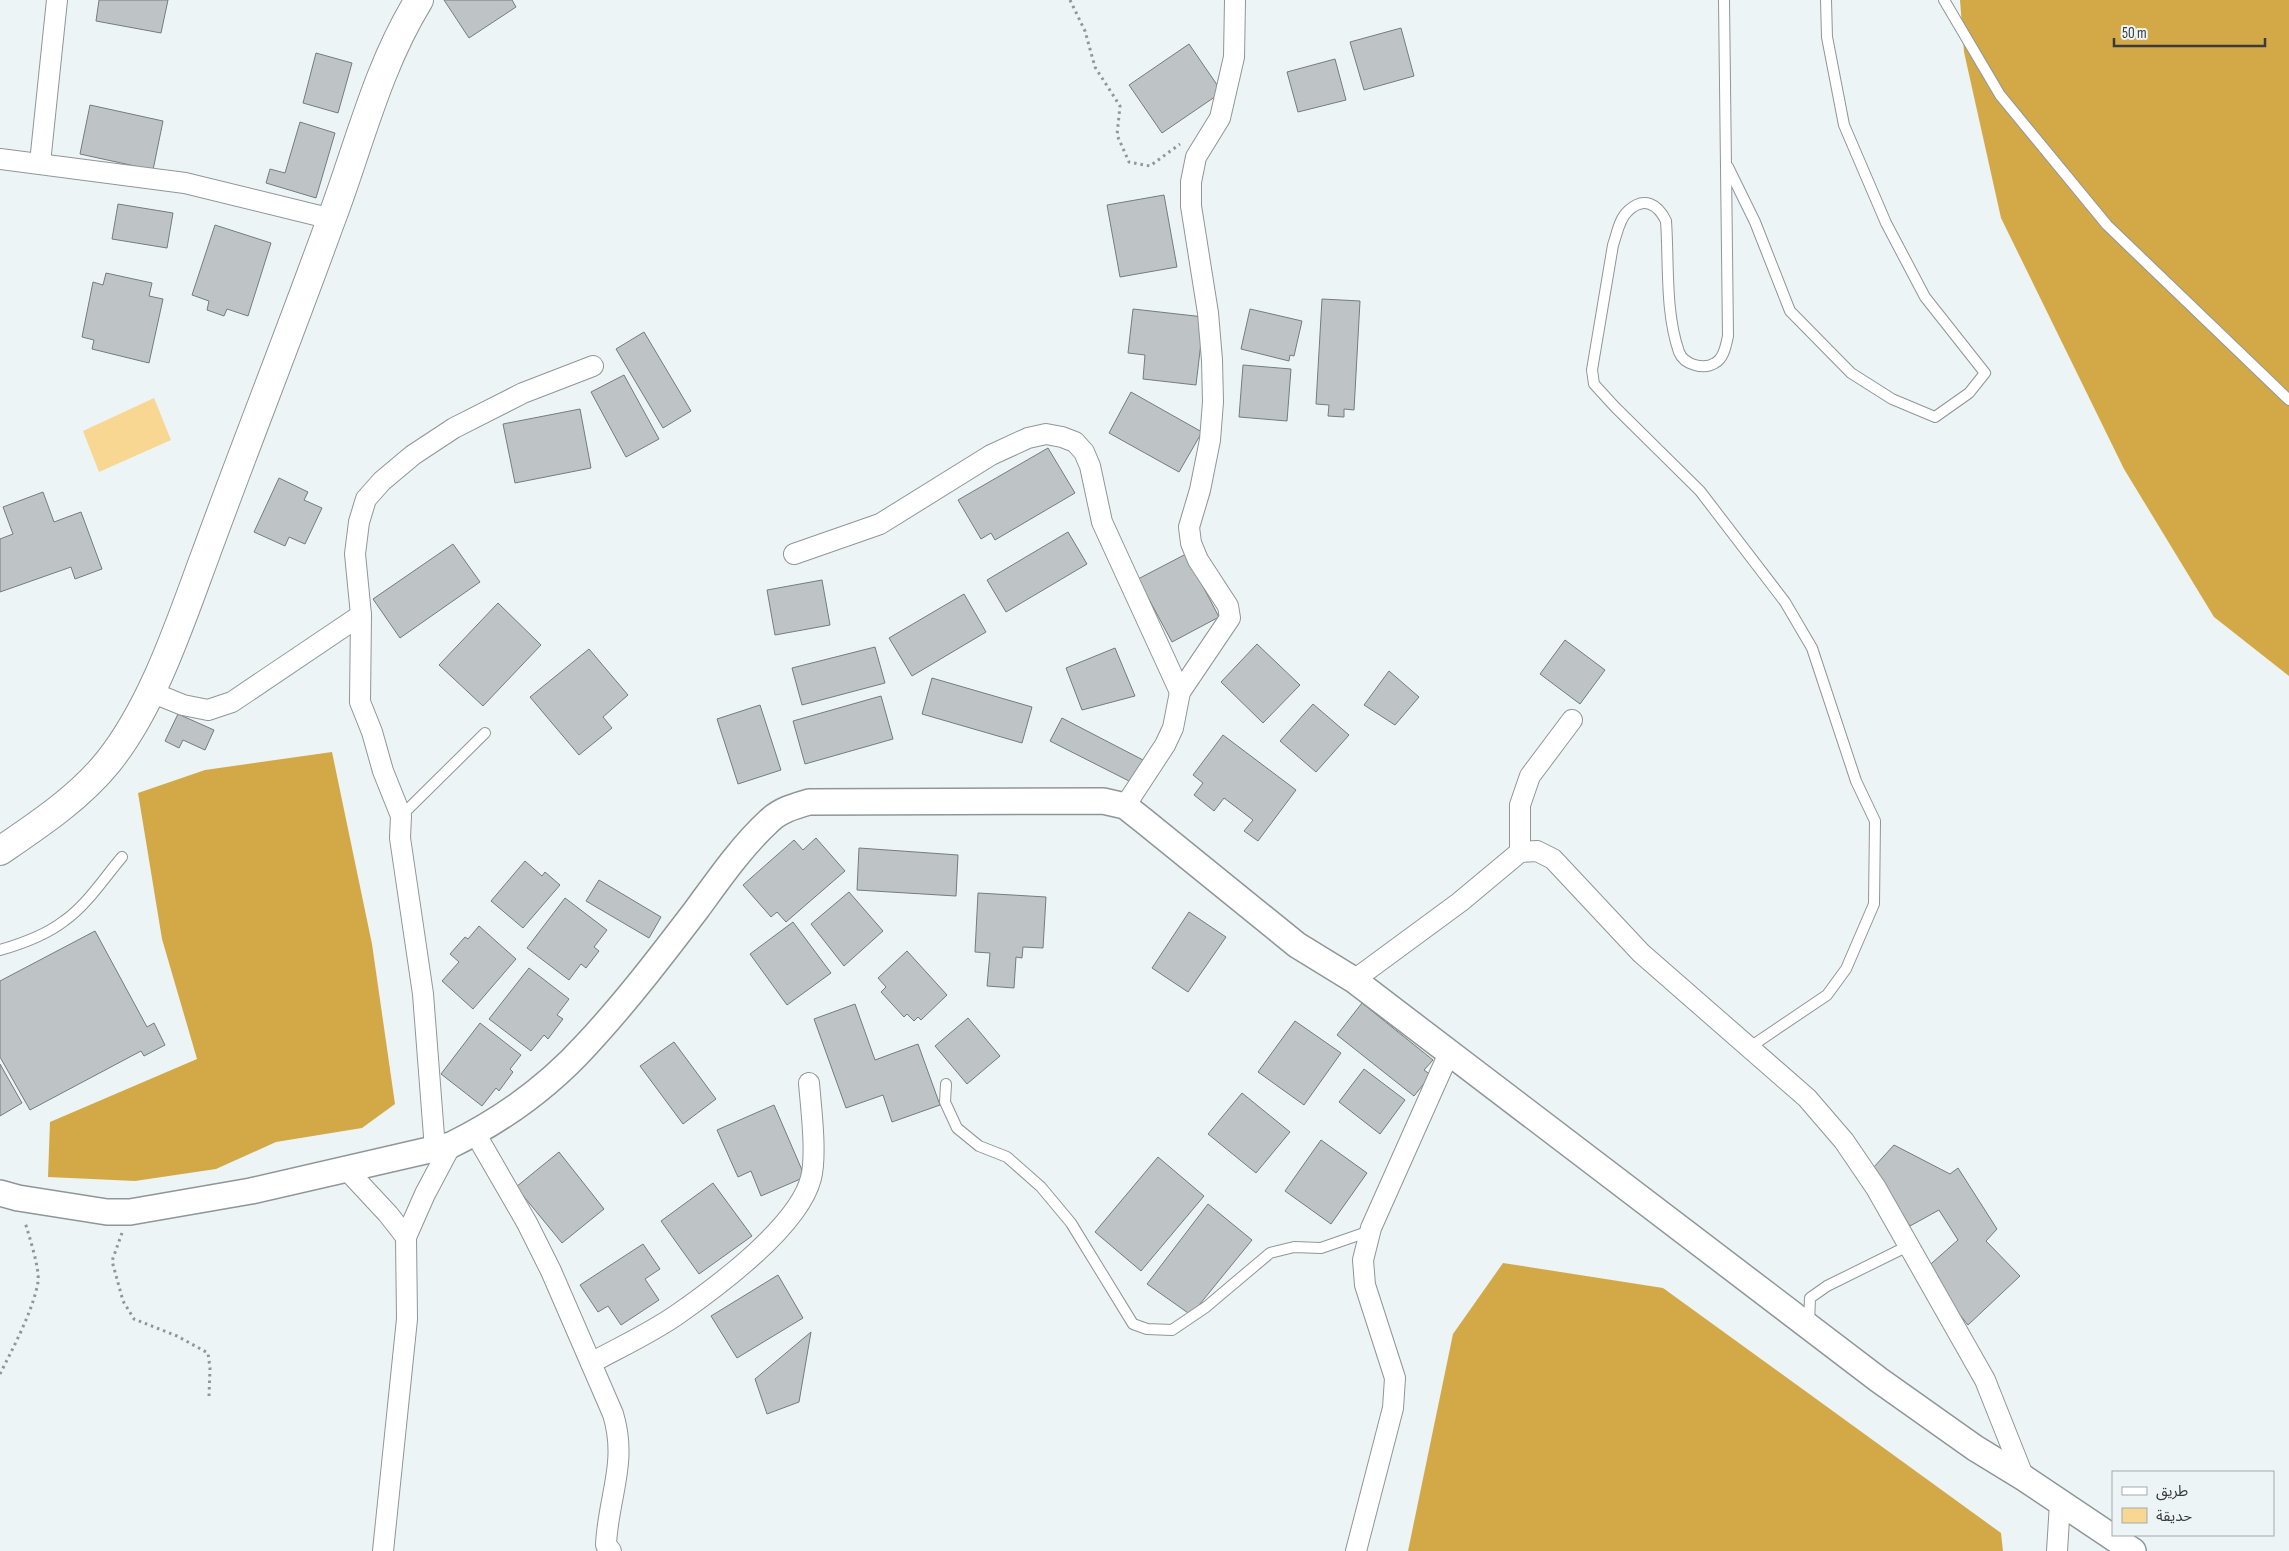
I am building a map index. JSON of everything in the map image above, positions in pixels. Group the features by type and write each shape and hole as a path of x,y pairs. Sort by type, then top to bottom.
{"main road":[{"path":"0,851 69,801 107,764 130,732 151,692 332,219 391,51 419,0"}],"street":[{"path":"40,163 56,0"},
{"path":"1125,806 1174,728 1180,692 1230,618 1228,606 1198,560 1191,543 1189,527 1200,490 1210,440 1213,402 1208,313 1192,215 1191,190 1196,157 1220,118 1234,58 1235,0"},
{"path":"0,159 185,183 332,219"},
{"path":"383,1551 408,1319 406,1237 443,1147 400,838 401,816 383,771 360,702 361,615 356,554 359,522 366,499 382,481 413,455 454,428 523,393 593,366"},
{"path":"794,554 880,524 991,455 1028,438 1046,434 1062,436 1075,442 1084,452 1090,466 1102,522 1180,692"},
{"path":"151,692 183,705 208,710 232,702 361,615"},
{"path":"1520,852 1520,806 1530,776 1572,720"},
{"path":"9,1195 107,1212 130,1212 250,1191 443,1147 474,1133 533,1094 560,1072 588,1044 660,956 732,863 770,820 788,808 809,802 1103,801 1125,806 1297,945 1354,980 1809,1328 1975,1448 2134,1551"},
{"path":"1354,980 1460,902 1520,852 1537,851 1553,859 1641,953 1677,987 1750,1047 1807,1098 1844,1141 1876,1188 1984,1380 2024,1478"},
{"path":"1356,1551 1394,1408 1395,1378 1364,1285 1363,1260 1370,1231 1449,1053"},
{"path":"592,1363 677,1315 730,1273 787,1222 798,1208 811,1177 813,1141 809,1083"},
{"path":"474,1133 527,1223 551,1271 592,1363 619,1432 620,1448 617,1476 606,1534 606,1545 611,1551"},
{"path":"347,1170 388,1214 406,1237"},
{"path":"2057,1551 2060,1504"}],"lane":[{"path":"1724,0 1728,336 1725,350 1716,363 1704,367 1692,364 1680,354 1670,300 1666,221 1660,209 1652,204 1638,205 1627,212 1620,225 1614,245 1592,370 1594,384 1700,491 1784,602 1812,648 1856,782 1875,821 1874,904 1846,968 1827,995 1750,1047"},
{"path":"1726,164 1755,222 1790,311 1851,373 1892,399 1935,417 1969,393 1985,373 1925,296 1886,223 1844,125 1827,37 1826,0"},
{"path":"1944,0 2000,95 2107,225 2289,400"},
{"path":"401,816 485,733"},
{"path":"0,950 21,944 64,922 122,857"},
{"path":"946,1084 945,1102 957,1128 978,1146 1007,1157 1041,1187 1072,1223 1133,1324 1147,1330 1172,1330 1206,1307 1270,1253 1294,1247 1321,1248 1370,1231"},
{"path":"1809,1328 1810,1298 1827,1286 1908,1246"}],"path":[{"path":"1070,0 1085,32 1096,67 1120,106 1117,135 1129,162 1150,166 1183,141"},
{"path":"0,1374 22,1331 38,1281 32,1245 9,1195"},
{"path":"130,1212 112,1261 123,1301 134,1319 177,1336 208,1353 210,1368 209,1396"}],"green space":[{"path":"154,398 171,440 99,472 83,431"}],"shaded area":[{"path":"1960,0 2289,0 2289,676 2214,617 2124,469 2001,218 1964,52"},
{"path":"332,752 372,944 395,1104 362,1128 276,1142 216,1169 135,1181 48,1177 50,1122 197,1059 162,939 138,793 205,770"},
{"path":"1503,1263 1663,1288 2001,1533 2003,1551 1408,1551 1453,1334"}],"building":[{"path":"99,0 168,0 161,33 96,21"},
{"path":"444,0 512,0 516,7 469,38"},
{"path":"1401,28 1414,76 1364,90 1350,42"},
{"path":"1189,44 1222,92 1162,133 1129,85"},
{"path":"316,53 352,63 338,113 303,103"},
{"path":"1335,59 1346,100 1298,112 1287,72"},
{"path":"90,105 163,121 153,170 80,154"},
{"path":"300,122 335,133 316,198 266,183 270,169 285,173"},
{"path":"1164,195 1177,267 1120,277 1107,205"},
{"path":"118,204 173,213 167,248 112,239"},
{"path":"215,225 271,243 248,316 227,309 224,316 207,310 209,301 192,295"},
{"path":"106,273 152,283 149,296 163,299 149,363 92,349 94,340 82,337 93,282 103,285"},
{"path":"1322,299 1360,301 1354,410 1344,409 1344,417 1328,416 1329,405 1316,404"},
{"path":"1133,309 1204,317 1196,385 1143,379 1145,355 1128,353"},
{"path":"1250,309 1302,321 1294,356 1290,355 1289,361 1241,349"},
{"path":"644,332 691,411 663,428 616,349"},
{"path":"1243,365 1291,369 1287,421 1239,417"},
{"path":"624,375 659,439 626,457 591,392"},
{"path":"1131,392 1202,432 1179,472 1109,433"},
{"path":"580,409 591,468 515,483 503,424"},
{"path":"1048,448 1075,493 995,540 991,533 981,539 958,500"},
{"path":"279,478 308,492 304,500 322,508 305,544 289,537 285,546 254,532"},
{"path":"43,492 54,522 81,512 102,569 75,579 71,567 0,592 0,539 13,534 3,507"},
{"path":"1068,532 1087,564 1006,612 987,580"},
{"path":"453,544 480,582 400,638 373,599"},
{"path":"1186,554 1219,617 1172,642 1138,579"},
{"path":"822,580 830,625 775,635 767,590"},
{"path":"964,594 986,632 912,676 889,638"},
{"path":"498,603 541,645 483,706 439,665"},
{"path":"1565,640 1605,670 1580,704 1540,674"},
{"path":"1257,644 1300,685 1263,723 1221,682"},
{"path":"875,647 885,683 802,705 792,668"},
{"path":"1115,648 1135,696 1082,710 1066,668"},
{"path":"589,649 628,695 603,717 612,728 579,755 530,697"},
{"path":"1389,671 1419,697 1395,725 1364,705"},
{"path":"932,678 1032,707 1022,743 922,714"},
{"path":"881,696 893,739 805,764 793,721"},
{"path":"1313,704 1349,735 1316,772 1280,741"},
{"path":"760,705 781,770 738,784 717,719"},
{"path":"178,714 214,730 205,750 183,740 179,748 165,741"},
{"path":"1062,718 1143,760 1131,782 1050,741"},
{"path":"1223,735 1296,790 1258,841 1244,831 1253,820 1224,798 1214,811 1194,795 1203,783 1193,775"},
{"path":"816,838 845,871 786,922 777,912 771,917 743,885 794,840 803,850"},
{"path":"859,848 958,855 956,896 857,890"},
{"path":"525,861 542,876 545,872 560,885 523,928 491,901"},
{"path":"599,880 661,917 649,938 586,901"},
{"path":"849,892 883,931 844,966 811,924"},
{"path":"978,893 1046,897 1043,948 1023,947 1022,958 1016,957 1014,988 987,986 990,953 975,952"},
{"path":"565,898 607,930 594,947 599,951 586,968 581,964 569,980 527,948"},
{"path":"1189,912 1226,937 1188,992 1152,968"},
{"path":"793,922 831,973 787,1005 750,954"},
{"path":"479,926 516,959 473,1009 442,981 459,962 450,954 465,937 468,939"},
{"path":"95,931 147,1027 154,1023 165,1045 144,1056 141,1051 30,1110 0,1057 0,981"},
{"path":"907,951 947,995 921,1020 918,1017 914,1021 907,1014 904,1017 881,992 886,987 878,978"},
{"path":"529,968 569,999 557,1015 563,1019 548,1039 544,1035 531,1051 489,1019"},
{"path":"1362,1003 1433,1060 1424,1070 1431,1075 1414,1096 1337,1035"},
{"path":"855,1004 875,1060 918,1044 940,1105 892,1122 883,1095 846,1108 814,1019"},
{"path":"968,1018 1000,1056 967,1084 935,1046"},
{"path":"1295,1021 1341,1053 1304,1105 1258,1072"},
{"path":"480,1023 521,1055 510,1069 513,1072 499,1091 496,1088 482,1106 441,1074"},
{"path":"674,1042 716,1099 683,1124 640,1066"},
{"path":"0,1064 22,1103 0,1116"},
{"path":"1364,1069 1405,1100 1380,1134 1339,1102"},
{"path":"1242,1093 1290,1132 1256,1173 1208,1134"},
{"path":"774,1105 805,1177 761,1196 751,1171 738,1177 717,1130"},
{"path":"1321,1140 1367,1173 1331,1224 1285,1191"},
{"path":"1894,1145 1950,1174 1958,1168 1997,1229 1986,1241 2020,1276 1968,1325 1924,1270 1958,1240 1939,1210 1910,1226 1873,1168"},
{"path":"559,1152 604,1209 562,1243 516,1187"},
{"path":"1158,1157 1204,1196 1141,1271 1095,1232"},
{"path":"713,1183 752,1236 699,1274 661,1221"},
{"path":"1208,1204 1252,1240 1191,1315 1147,1284"},
{"path":"643,1244 660,1269 645,1279 659,1300 621,1325 608,1306 598,1312 580,1285"},
{"path":"778,1275 803,1318 737,1358 711,1316"},
{"path":"811,1332 799,1402 767,1414 755,1379"}]}
